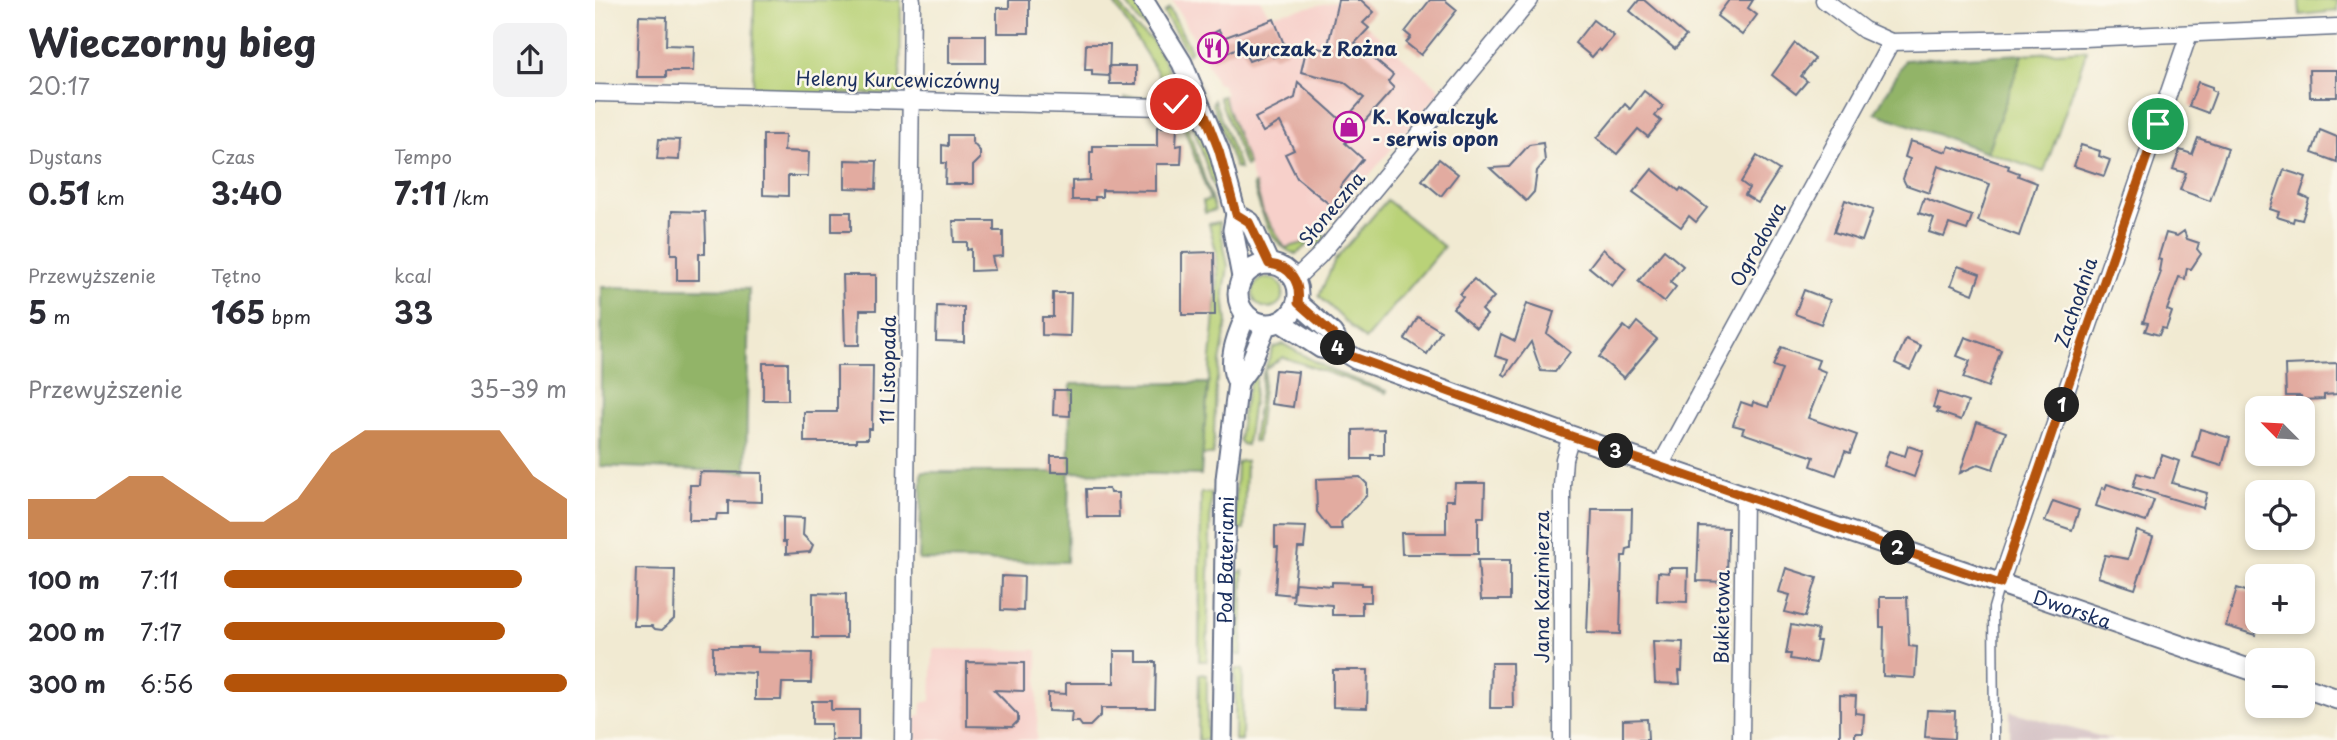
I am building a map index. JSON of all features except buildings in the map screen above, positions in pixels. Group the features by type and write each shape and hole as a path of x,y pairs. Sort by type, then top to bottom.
{"street":[{"name":"11 Listopada","path":"903,740 912,0"},
{"name":"Pod Bateriami","path":"1143,0 1167,37 1199,99 1219,151 1236,214 1233,230 1243,277 1238,298 1246,315 1234,349 1233,371 1238,382 1226,479 1222,740"},
{"name":"Słoneczna","path":"1295,279 1319,256 1530,0"},
{"path":"1824,0 1864,30 1891,42 2337,27"},
{"name":"Zachodnia","path":"2000,584 2189,34"},
{"name":"Ogrodowa","path":"1660,466 1891,42"},
{"name":"Heleny Kurcewiczówny","path":"595,93 1163,107 1199,99"},
{"name":"Pod Bateriami","path":"1236,214 1249,222 1269,264"},
{"path":"1243,277 1253,268 1269,264 1284,268 1295,279 1298,303"},
{"name":"Pod Bateriami","path":"1238,382 1246,373 1274,323 1289,316 1298,303"},
{"name":"Dworska","path":"1298,303 1332,333 1336,339 1336,347"},
{"path":"1246,315 1254,321 1274,323"},
{"name":"Dworska","path":"1274,323 1321,348 1330,350 1336,347"},
{"name":"Dworska","path":"1336,347 1356,359 1571,436 2245,668"},
{"name":"Jana Kazimierza","path":"1562,740 1562,486 1571,436"},
{"name":"Bukietowa","path":"1741,740 1744,495"},
{"path":"2315,691 2337,699"}],"lane":[{"path":"1994,740 1993,608 2000,584"}],"shaded area":[{"path":"1172,0 1260,0 1270,15 1338,1 1441,90 1315,240 1285,248 1263,212 1223,96 1226,94 1222,83 1217,84"},
{"path":"933,649 1038,650 1037,740 916,740 916,717 921,715 922,703 931,701"},
{"path":"2010,711 2113,740 2010,740"}],"green space":[{"path":"754,0 901,0 900,94 753,94"},
{"path":"1112,0 1116,0 1136,28 1152,40 1165,62 1174,82 1168,94 1170,100 1125,101 1125,97 1162,97 1167,92"},
{"path":"1124,0 1133,0 1156,33 1140,23"},
{"path":"2299,0 2337,0 2337,11 2300,15"},
{"path":"1169,8 1191,50 1188,54 1164,13"},
{"path":"2087,50 2044,172 1987,152 2023,54"},
{"path":"2023,54 1987,152 1875,113 1905,60"},
{"path":"1223,96 1248,165 1245,166 1219,97"},
{"path":"1214,100 1240,169 1235,167 1212,104"},
{"path":"1174,114 1175,119 1185,119 1215,210 1205,213 1203,201 1210,200 1182,122 1162,122 1162,115"},
{"path":"1189,114 1198,121 1211,151 1221,190 1221,209"},
{"path":"1255,184 1263,212 1285,248 1315,240 1320,233 1325,237 1316,248 1310,243 1296,254 1286,249 1278,243 1263,216 1253,185"},
{"path":"1387,200 1444,247 1365,340 1319,296 1335,260"},
{"path":"1219,222 1228,266 1224,293 1227,322 1216,385 1213,455 1202,455 1218,283 1216,251 1209,224"},
{"path":"1268,278 1274,279 1282,287 1282,299 1274,307 1268,308 1262,307 1254,299 1253,293 1254,287 1262,279"},
{"path":"602,287 749,289 746,472 600,466"},
{"path":"1283,344 1332,371 1387,391 1386,393 1283,357 1265,369 1257,442 1253,441 1262,376 1273,348"},
{"path":"1257,371 1247,445 1239,441 1243,409 1253,372"},
{"path":"1208,383 1201,475 1069,472 1067,562 919,560 922,472 1068,472 1071,384"},
{"path":"1246,461 1244,530 1237,530 1234,527 1237,463"},
{"path":"1201,493 1211,493 1207,661 1199,661"},
{"path":"1243,571 1242,655 1236,655 1235,573"},
{"path":"1235,669 1243,669 1242,740 1235,740"},
{"path":"1199,674 1207,675 1207,740 1198,740"}],"place":[{"name":"Kurczak z Rożna","path":"1213,48"},
{"name":"K. Kowalczyk - serwis opon","path":"1349,127"}],"route":[{"path":"1176,104 1199,99 1219,151 1236,214 1249,222 1269,264 1284,268 1295,279 1298,303 1335,336 1336,347 1348,355 1571,436 2000,584 2158,124"}]}
